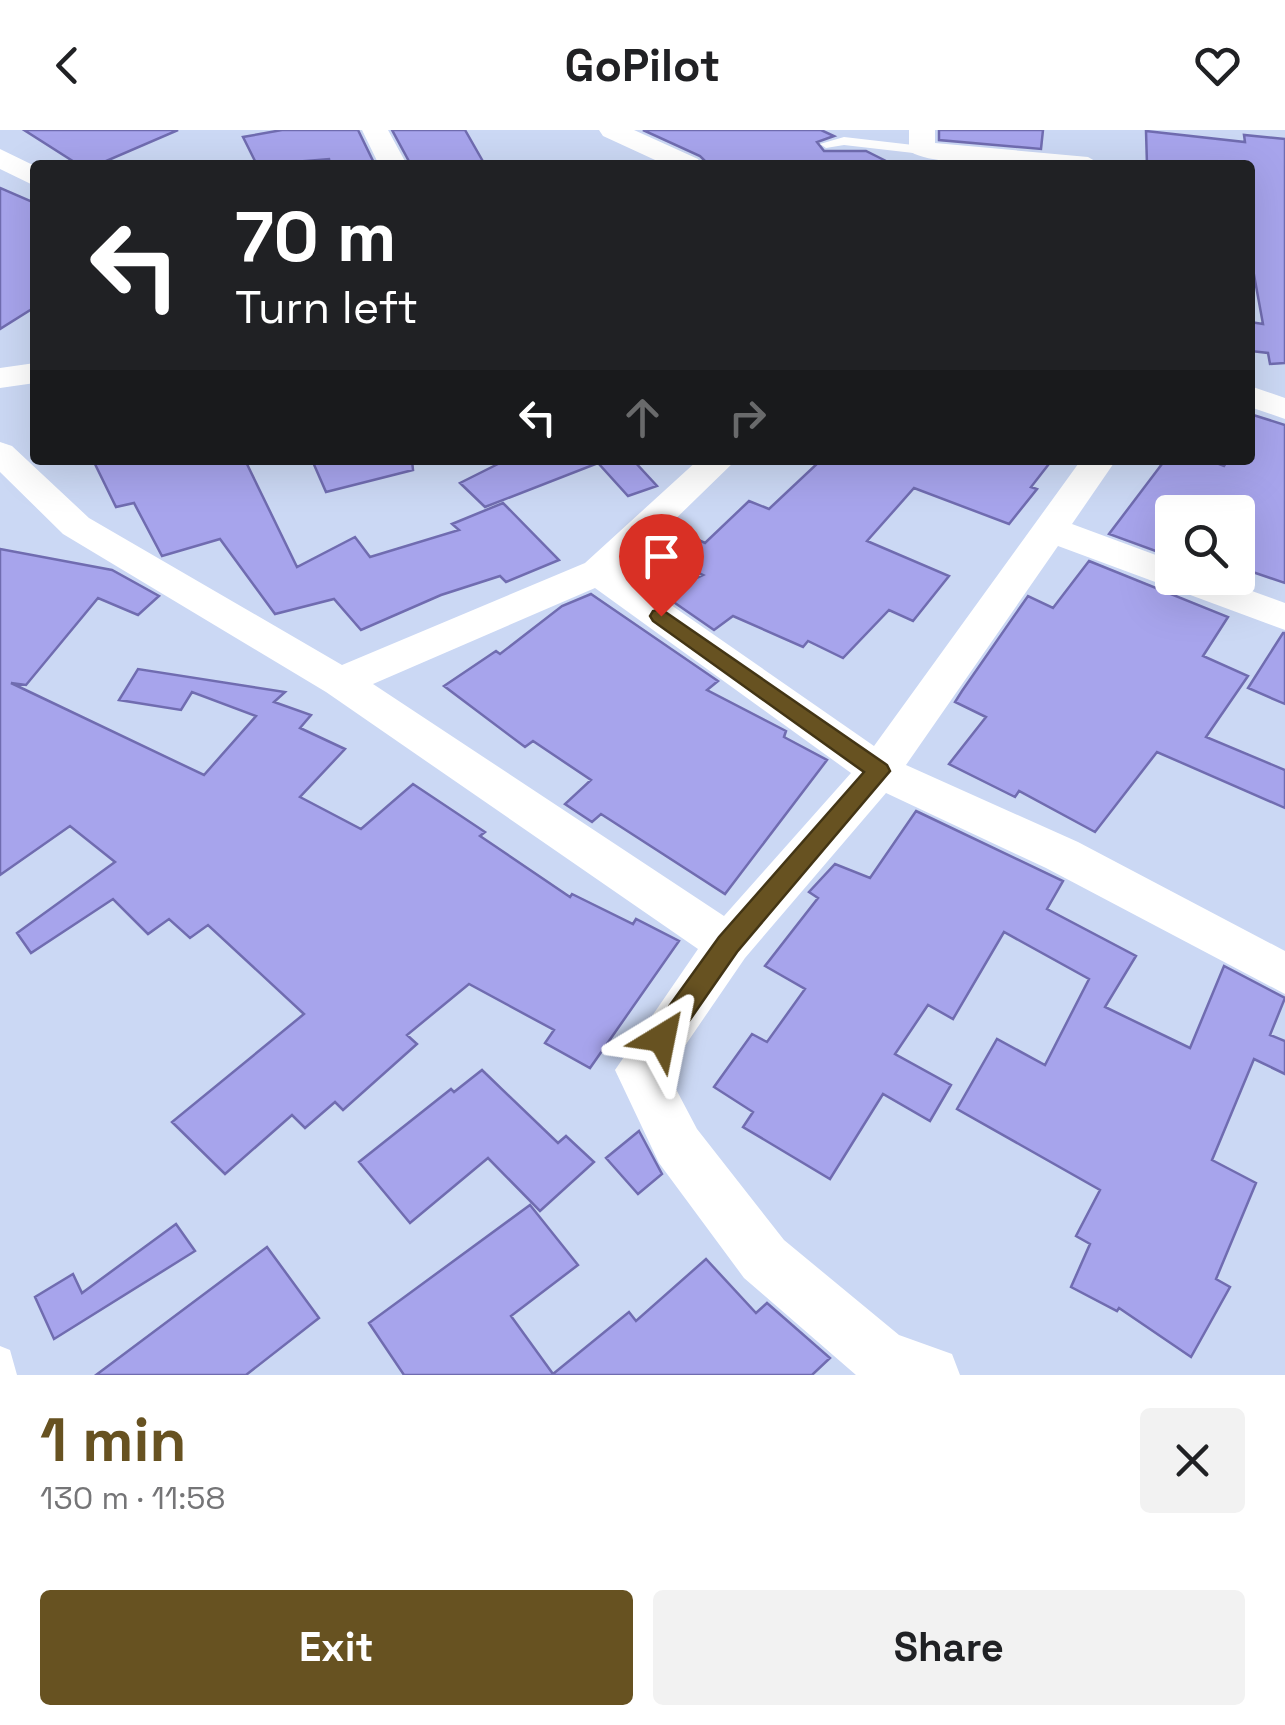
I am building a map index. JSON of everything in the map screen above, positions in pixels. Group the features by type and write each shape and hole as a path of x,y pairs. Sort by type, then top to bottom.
{"street":[{"path":"375,130 390,160"},
{"path":"612,130 677,160"},
{"path":"1088,160 1090,130"},
{"path":"922,140 1055,160"},
{"path":"0,157 30,175"},
{"path":"0,378 30,374"},
{"path":"1255,398 1285,408"},
{"path":"0,454 76,526 340,682 728,944"},
{"path":"340,682 598,572 715,465"},
{"path":"896,1370 764,1259 678,1146 640,1070 728,944 878,771 1095,465"},
{"path":"1050,529 1155,568"},
{"path":"598,572 878,771 1062,855 1285,974"},
{"path":"1225,595 1285,618"}],"lane":[{"path":"826,144 922,140"},
{"path":"0,1360 2,1375"}],"building":[{"path":"24,130 178,130 109,160 71,160"},
{"path":"282,130 358,130 373,160 254,160 243,137"},
{"path":"392,130 465,130 482,160 408,160"},
{"path":"643,130 821,130 834,136 817,142 824,151 866,151 884,160 704,160"},
{"path":"939,130 1043,130 1041,149 939,140"},
{"path":"1146,131 1245,142 1244,135 1285,139 1285,363 1270,364 1268,353 1255,352 1255,323 1263,324 1255,280 1255,160 1147,160"},
{"path":"0,188 30,201 30,310 0,329"},
{"path":"1255,416 1285,425 1285,583 1255,573 1255,495 1155,495 1155,551 1109,534 1161,465 1255,465"},
{"path":"95,465 247,465 297,567 355,537 370,557 459,530 452,524 503,503 559,560 506,582 500,576 441,595 361,630 334,599 275,614 220,539 162,556 134,503 116,507"},
{"path":"314,465 412,465 413,470 326,492"},
{"path":"496,465 593,465 485,507 460,483"},
{"path":"600,465 638,465 657,486 628,496"},
{"path":"816,465 1048,465 1031,487 1037,489 1009,524 914,488 867,541 949,576 913,621 889,610 843,658 808,641 803,647 733,616 714,630 662,594 703,575 668,559 690,536 705,543 749,501 769,509"},
{"path":"0,549 112,570 159,596 138,615 98,598 26,685 11,683 204,775 256,716 192,692 181,710 119,700 138,669 285,692 274,702 311,715 300,728 345,749 300,797 361,829 413,784 485,832 480,836 570,897 572,894 633,924 636,919 679,941 590,1068 545,1043 554,1030 469,984 407,1035 417,1044 343,1110 335,1102 305,1128 292,1115 225,1174 172,1122 304,1014 208,925 190,938 169,919 148,934 113,899 31,953 17,933 115,862 70,826 0,875"},
{"path":"1089,561 1155,588 1155,595 1173,595 1228,617 1203,656 1248,676 1206,737 1285,770 1285,808 1157,752 1095,832 1019,791 1015,797 949,764 986,717 955,702 962,691 1028,596 1053,608"},
{"path":"591,594 718,681 707,690 786,731 784,737 827,760 725,894 601,814 592,822 565,804 591,780 533,741 525,747 444,686 496,651 500,654 562,606"},
{"path":"1285,633 1285,704 1248,688"},
{"path":"916,811 1063,881 1047,909 1136,956 1105,1007 1190,1048 1224,966 1285,998 1270,1035 1285,1041 1285,1074 1254,1059 1212,1160 1256,1183 1216,1279 1230,1287 1191,1357 1119,1308 1117,1311 1071,1287 1090,1244 1076,1236 1100,1190 957,1109 997,1039 1045,1065 1089,979 1004,932 953,1019 928,1005 895,1054 951,1085 930,1121 883,1094 830,1179 743,1127 753,1112 714,1087 752,1034 767,1042 805,989 765,966 818,898 809,892 835,864 870,878"},
{"path":"482,1070 558,1143 566,1136 594,1162 540,1211 488,1158 410,1223 359,1162 451,1089 454,1092"},
{"path":"639,1131 662,1174 638,1194 606,1158"},
{"path":"530,1205 578,1265 511,1316 553,1374 629,1312 636,1321 706,1259 756,1313 767,1303 830,1358 812,1375 404,1375 369,1323"},
{"path":"176,1224 195,1251 54,1339 35,1297 73,1274 82,1293"},
{"path":"267,1247 319,1318 246,1375 96,1375"}],"route":[{"path":"661,616 878,771 728,944 662,1038"}]}
